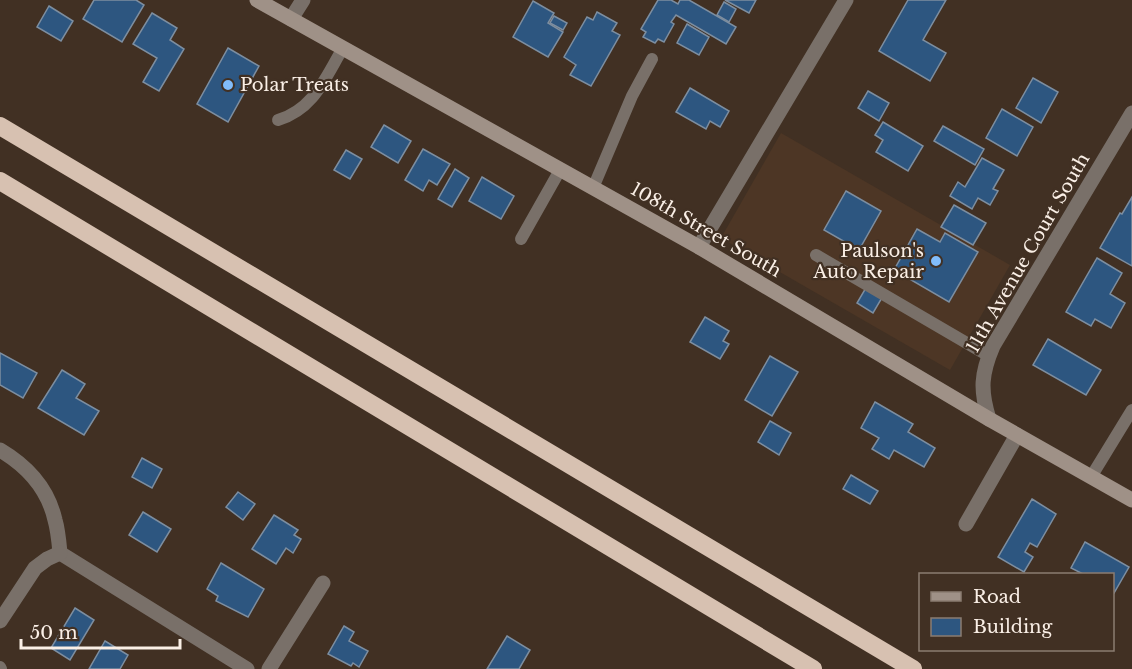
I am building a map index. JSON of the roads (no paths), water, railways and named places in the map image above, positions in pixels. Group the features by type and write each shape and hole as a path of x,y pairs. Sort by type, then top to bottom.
{"highway":[{"path":"0,126 913,669"},
{"path":"0,181 813,669"}],"street":[{"name":"108th Street South","path":"257,0 699,247 988,419 1132,500"},
{"path":"291,20 303,0"},
{"path":"699,247 846,0"},
{"name":"11th Avenue Court South","path":"988,419 982,386 989,357 1000,334 1132,113"},
{"path":"966,524 1017,435"},
{"path":"0,450 32,474 48,498 56,521 60,553"},
{"path":"0,621 34,568 60,553"},
{"path":"60,553 247,669"},
{"path":"269,669 323,583"}],"lane":[{"path":"278,120 295,113 310,101 343,48"},
{"path":"593,188 632,96 652,59"},
{"path":"521,239 560,170"},
{"path":"816,255 989,357"},
{"path":"1091,477 1132,410"}],"place":[{"name":"Polar Treats","path":"228,85"},
{"name":"Paulson's Auto Repair","path":"936,261"}]}
